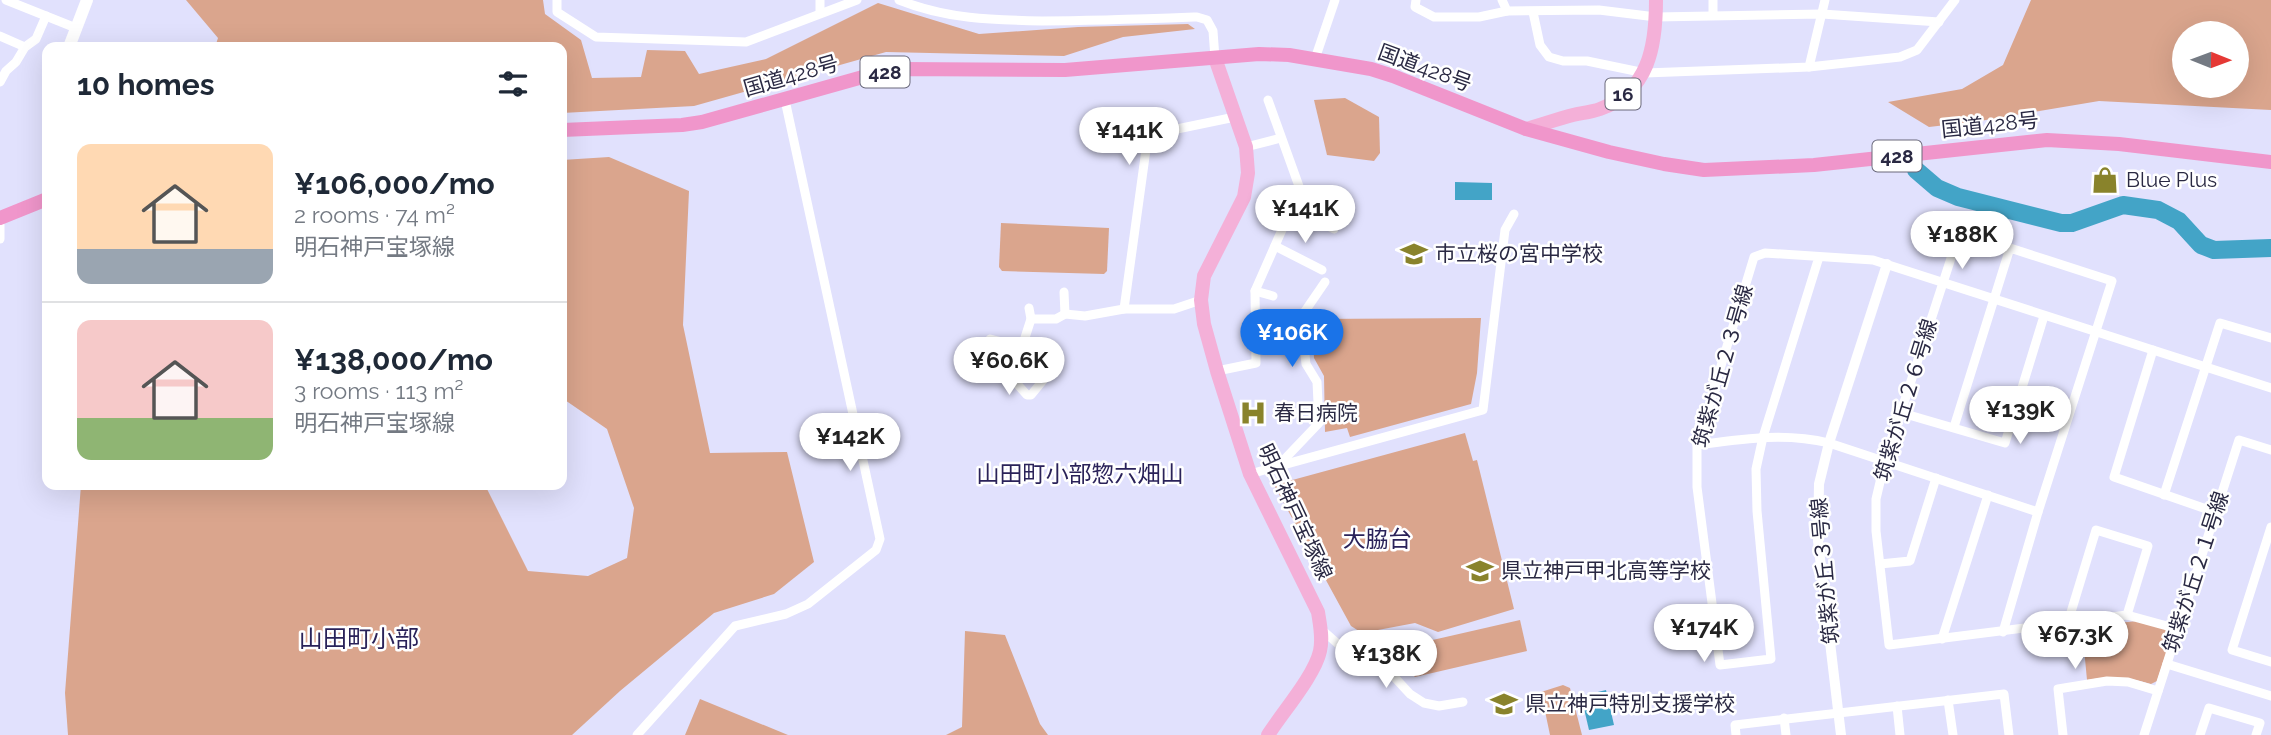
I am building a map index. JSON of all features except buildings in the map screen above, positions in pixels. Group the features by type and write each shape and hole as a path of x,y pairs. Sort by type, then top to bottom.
{"highway":[{"name":"国道428号","path":"567,130 692,124 877,73 901,69 1051,70 1259,54 1315,59 1393,76 1526,129 1609,152 1704,170 1814,164 2047,140 2119,144 2271,162"},
{"path":"0,218 42,201"}],"main road":[{"path":"71,42 87,0"},
{"name":"16","path":"1526,129 1601,109 1622,96 1645,72 1653,46 1656,0"},
{"name":"明石神戸宝塚線","path":"1215,58 1246,147 1248,173 1244,197 1210,259 1204,276 1201,300 1204,324 1250,474 1318,612 1321,629 1320,651 1313,668 1268,735"}],"street":[{"path":"557,0 557,12 596,37 746,42 857,0"},
{"path":"820,0 820,13"},
{"path":"899,0 974,20 1108,22 1198,17 1207,20 1213,32 1215,58"},
{"path":"1416,0 1415,7 1434,17 1479,17 1507,11 1549,11 1599,5 1656,17 1822,14 1939,22"},
{"path":"1502,0 1507,11"},
{"path":"1549,0 1549,11"},
{"path":"1713,0 1713,15"},
{"path":"1810,67 1825,0"},
{"path":"1533,12 1540,45 1549,57 1645,72 1810,67 1900,57 1917,50 1955,0"},
{"path":"10,1 76,27"},
{"path":"1315,59 1331,1"},
{"path":"0,82 26,47 36,39 46,16"},
{"path":"0,36 26,47"},
{"path":"637,735 735,626 786,614 808,604 876,550 880,539 785,100"},
{"path":"1217,371 1256,363 1255,291 1300,189 1268,100"},
{"path":"1124,309 1148,135 1235,117"},
{"path":"1246,147 1281,138"},
{"path":"1292,208 1334,229"},
{"path":"1250,474 1483,410 1505,230 1514,214"},
{"path":"0,225 0,239"},
{"path":"1275,246 1322,270"},
{"path":"1954,427 2010,248 2112,281 2038,512 2003,632"},
{"name":"筑紫が丘２６号線","path":"1954,249 1885,461 1876,499 1889,645 2127,615 2178,629"},
{"name":"筑紫が丘２３号線","path":"1819,257 1763,437 1756,469 1757,511 1771,659 1720,665 1697,487 1697,444 1754,257 1765,253 1873,260 2271,388"},
{"name":"筑紫が丘３号線","path":"1841,735 1817,516 1819,484 1829,443 1887,264"},
{"path":"1278,467 1319,423 1317,382 1306,364 1301,317 1325,282"},
{"path":"1255,291 1272,296"},
{"path":"1064,292 1065,314"},
{"path":"1031,319 1056,319 1065,314 1085,316 1124,309 1174,309 1201,300"},
{"path":"1029,308 1031,319 1022,346 1017,376 1018,385 1027,395 1031,395 1049,373 1055,356"},
{"path":"1902,413 2005,443 2044,316"},
{"path":"2164,495 2220,323 2271,338"},
{"path":"990,339 1022,346"},
{"path":"1256,344 1275,340"},
{"path":"2154,351 2114,478 2215,512"},
{"path":"1697,444 1763,437 1804,437 2038,512"},
{"name":"筑紫が丘２１号線","path":"2144,735 2239,440 2271,450"},
{"path":"1880,564 1910,561 1936,478"},
{"path":"1942,639 1988,495"},
{"path":"2271,527 2232,650 2271,662"},
{"path":"2068,622 2096,530 2148,546 2127,615"},
{"path":"1321,629 1338,644 1371,658 1386,668 1410,694 1424,703 1439,706 1463,702"},
{"path":"2167,664 2271,696"},
{"path":"2063,735 2058,689 2107,681 2128,682 2158,691"},
{"path":"1735,735 1735,725 2004,694 2009,735"},
{"path":"1948,700 1953,735"},
{"path":"1897,706 1900,735"},
{"path":"2200,735 2209,708 2260,723 2256,735"},
{"path":"1784,718 1786,735"}],"shaded area":[{"path":"186,0 543,0 545,14 581,40 592,78 641,77 647,50 685,51 699,74 766,59 878,3 979,34 1078,27 1188,24 1195,29 1123,37 1064,56 886,52 694,106 567,113 567,42 217,42 218,38"},
{"path":"2031,0 2271,0 2271,110 2099,101 1929,127 1888,102 1962,89 2003,65"},
{"path":"1345,98 1379,117 1380,153 1374,161 1327,155 1314,100"},
{"path":"609,157 689,191 683,325 710,453 787,452 814,562 774,594 714,613 572,735 68,735 65,693 81,490 488,490 528,571 588,576 627,558 634,508 607,429 567,401 567,160"},
{"path":"1001,223 1109,228 1107,271 1104,274 1002,271 999,267"},
{"path":"1481,318 1477,373 1471,404 1350,437 1347,428 1325,432 1324,376 1314,358 1312,319"},
{"path":"1465,433 1473,461 1477,460 1514,609 1438,632 1415,623 1362,633 1351,626 1274,485"},
{"path":"1520,620 1527,651 1415,677 1407,669 1402,647"},
{"path":"2137,621 2168,630 2172,635 2157,681 2151,684 2119,678 2087,680 2082,627"},
{"path":"965,631 1005,635 1040,724 1048,735 946,735 962,727"},
{"path":"1563,685 1570,688 1582,735 1550,735 1541,692"},
{"path":"700,699 788,735 685,735"}],"water":[{"path":"1455,182 1492,183 1492,200 1455,200"},
{"path":"1606,690 1614,725 1589,730 1581,696"}],"waterway":[{"path":"1916,170 1937,188 1958,197 2061,223 2072,223 2123,205 2158,210 2179,221 2201,245 2214,250 2271,248"}],"place":[{"name":"Blue Plus","path":"2105,180"},
{"name":"市立桜の宮中学校","path":"1414,254"},
{"name":"春日病院","path":"1253,413"},
{"name":"県立神戸甲北高等学校","path":"1480,571"},
{"name":"県立神戸特別支援学校","path":"1504,704"}],"district":[{"name":"山田町小部惣六畑山","path":"1080,474"},
{"name":"大脇台","path":"1377,539"},
{"name":"山田町小部","path":"359,639"}]}
